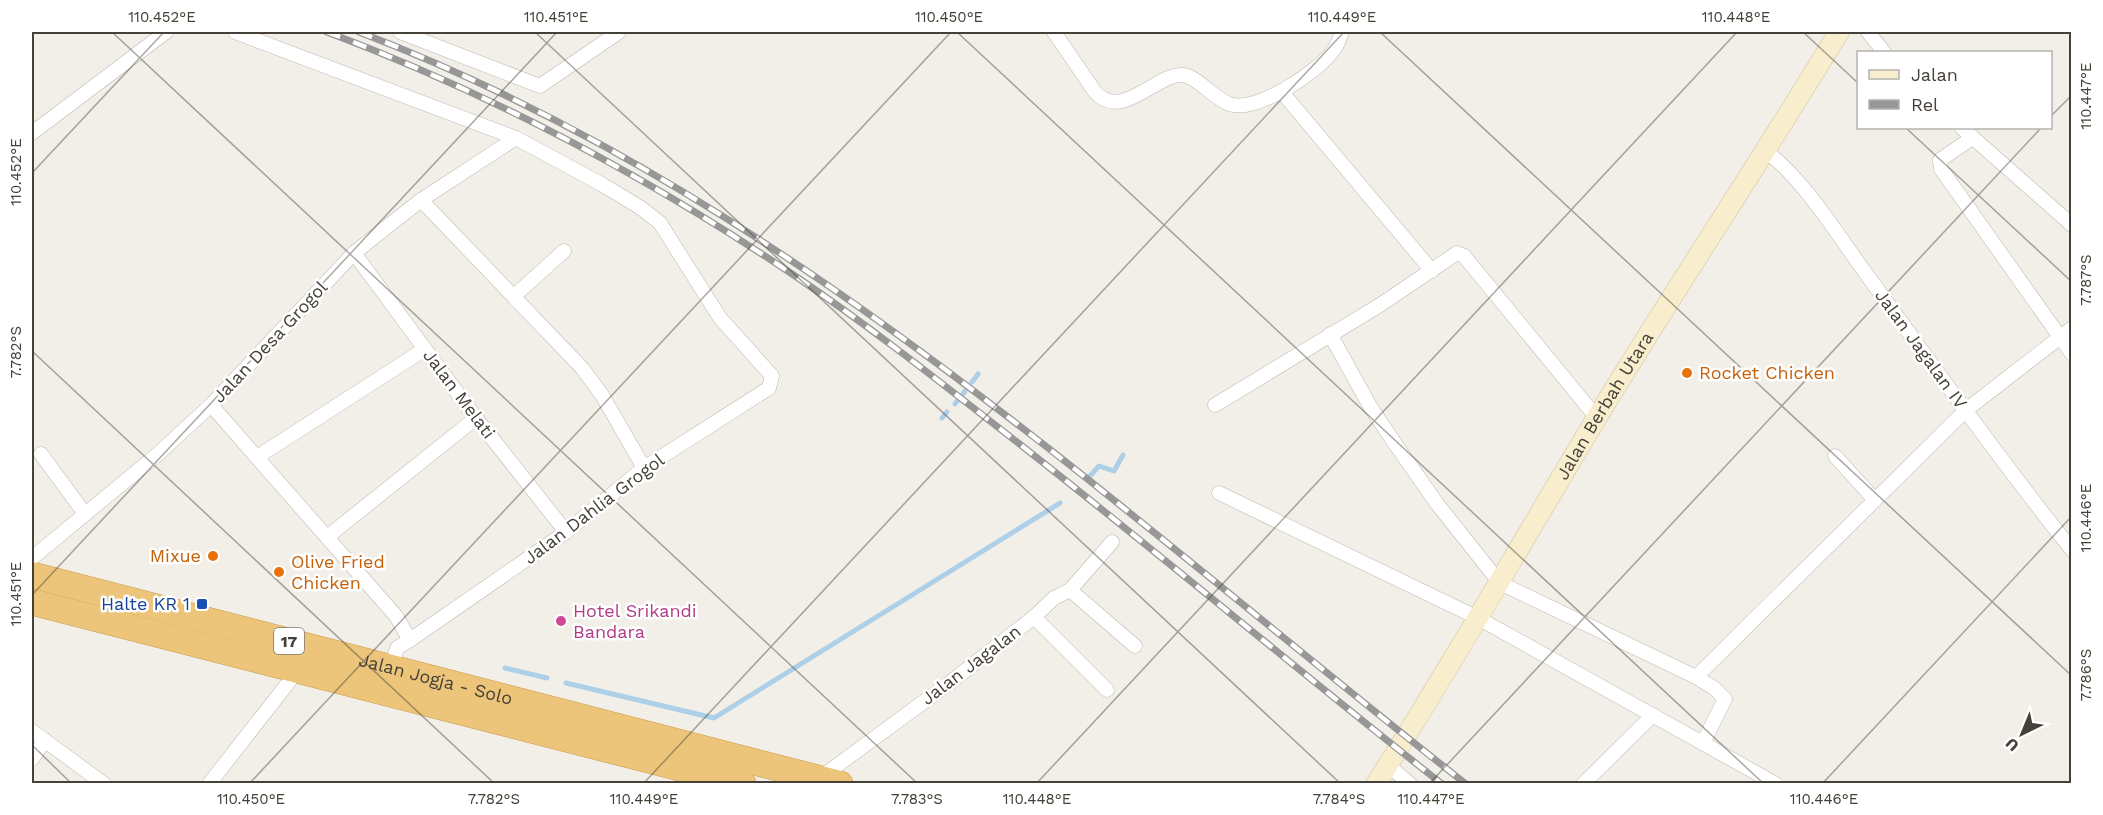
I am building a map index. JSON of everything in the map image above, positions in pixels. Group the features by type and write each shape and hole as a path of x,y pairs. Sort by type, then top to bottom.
{"highway":[{"name":"Jalan Jogja - Solo","path":"32,575 830,781"},
{"name":"Jalan Jogja - Solo","path":"32,602 743,783"},
{"path":"541,732 547,707"}],"main road":[{"name":"Jalan Berbah Utara","path":"1376,783 1500,583 1597,418 1766,152 1839,32"}],"street":[{"path":"32,133 166,32"},
{"path":"235,32 516,138"},
{"path":"400,32 540,86 619,32"},
{"path":"1054,32 1095,92 1104,100 1114,102 1128,99 1174,76 1183,75 1192,78 1209,93 1231,105 1254,105 1281,91 1324,60 1335,48 1342,32"},
{"path":"1868,32 1883,51"},
{"path":"1281,91 1432,271"},
{"path":"1963,129 2072,225"},
{"name":"Jalan Desa Grogol","path":"32,558 158,454 211,405 354,253 421,200 516,138"},
{"name":"Jalan Dahlia Grogol","path":"391,668 397,648 566,532 644,468 769,388 772,376 720,318 660,223 603,185 516,138"},
{"path":"1972,138 1946,153 1940,160 1941,169 2072,354"},
{"name":"Jalan Jagalan IV","path":"1766,152 1782,163 2072,550"},
{"path":"421,200 567,351 602,394 644,468"},
{"path":"514,296 564,251"},
{"name":"Jalan Melati","path":"354,253 476,418 566,532"},
{"path":"1215,405 1432,271 1457,253 1464,256 1597,418"},
{"path":"1696,677 1965,410 2072,328"},
{"path":"1330,334 1371,408 1398,448 1438,505 1500,583 1696,677 1714,688 1725,699 1703,743"},
{"path":"257,457 425,349"},
{"path":"211,405 381,596 410,640"},
{"path":"327,537 476,418"},
{"path":"41,454 85,514"},
{"path":"1835,456 1875,500"},
{"path":"1219,493 1478,618 1776,783"},
{"name":"Jalan Jagalan","path":"830,781 1034,617 1054,598 1070,590 1112,542"},
{"path":"1070,590 1135,646"},
{"path":"1034,617 1107,690"},
{"path":"209,783 298,669"},
{"path":"1583,783 1653,715"},
{"path":"32,731 104,783"},
{"path":"32,759 45,740"},
{"path":"1388,765 1410,783"}],"waterway":[{"path":"972,382 978,374"},
{"path":"955,404 958,400"},
{"path":"942,418 947,412"},
{"path":"1090,476 1099,466 1114,471 1123,455"},
{"path":"566,683 714,718 1060,503"},
{"path":"505,668 547,678"}],"railway":[{"path":"327,32 451,83 572,142 688,208 801,280 1008,435 1442,784"},
{"path":"359,32 514,99 661,179 803,268 939,365 1073,468 1466,784"}],"place":[{"name":"Rocket Chicken","path":"1687,373"},
{"name":"Mixue","path":"213,556"},
{"name":"Olive Fried Chicken","path":"279,572"},
{"name":"Halte KR 1","path":"202,604"},
{"name":"Hotel Srikandi Bandara","path":"561,621"}]}
